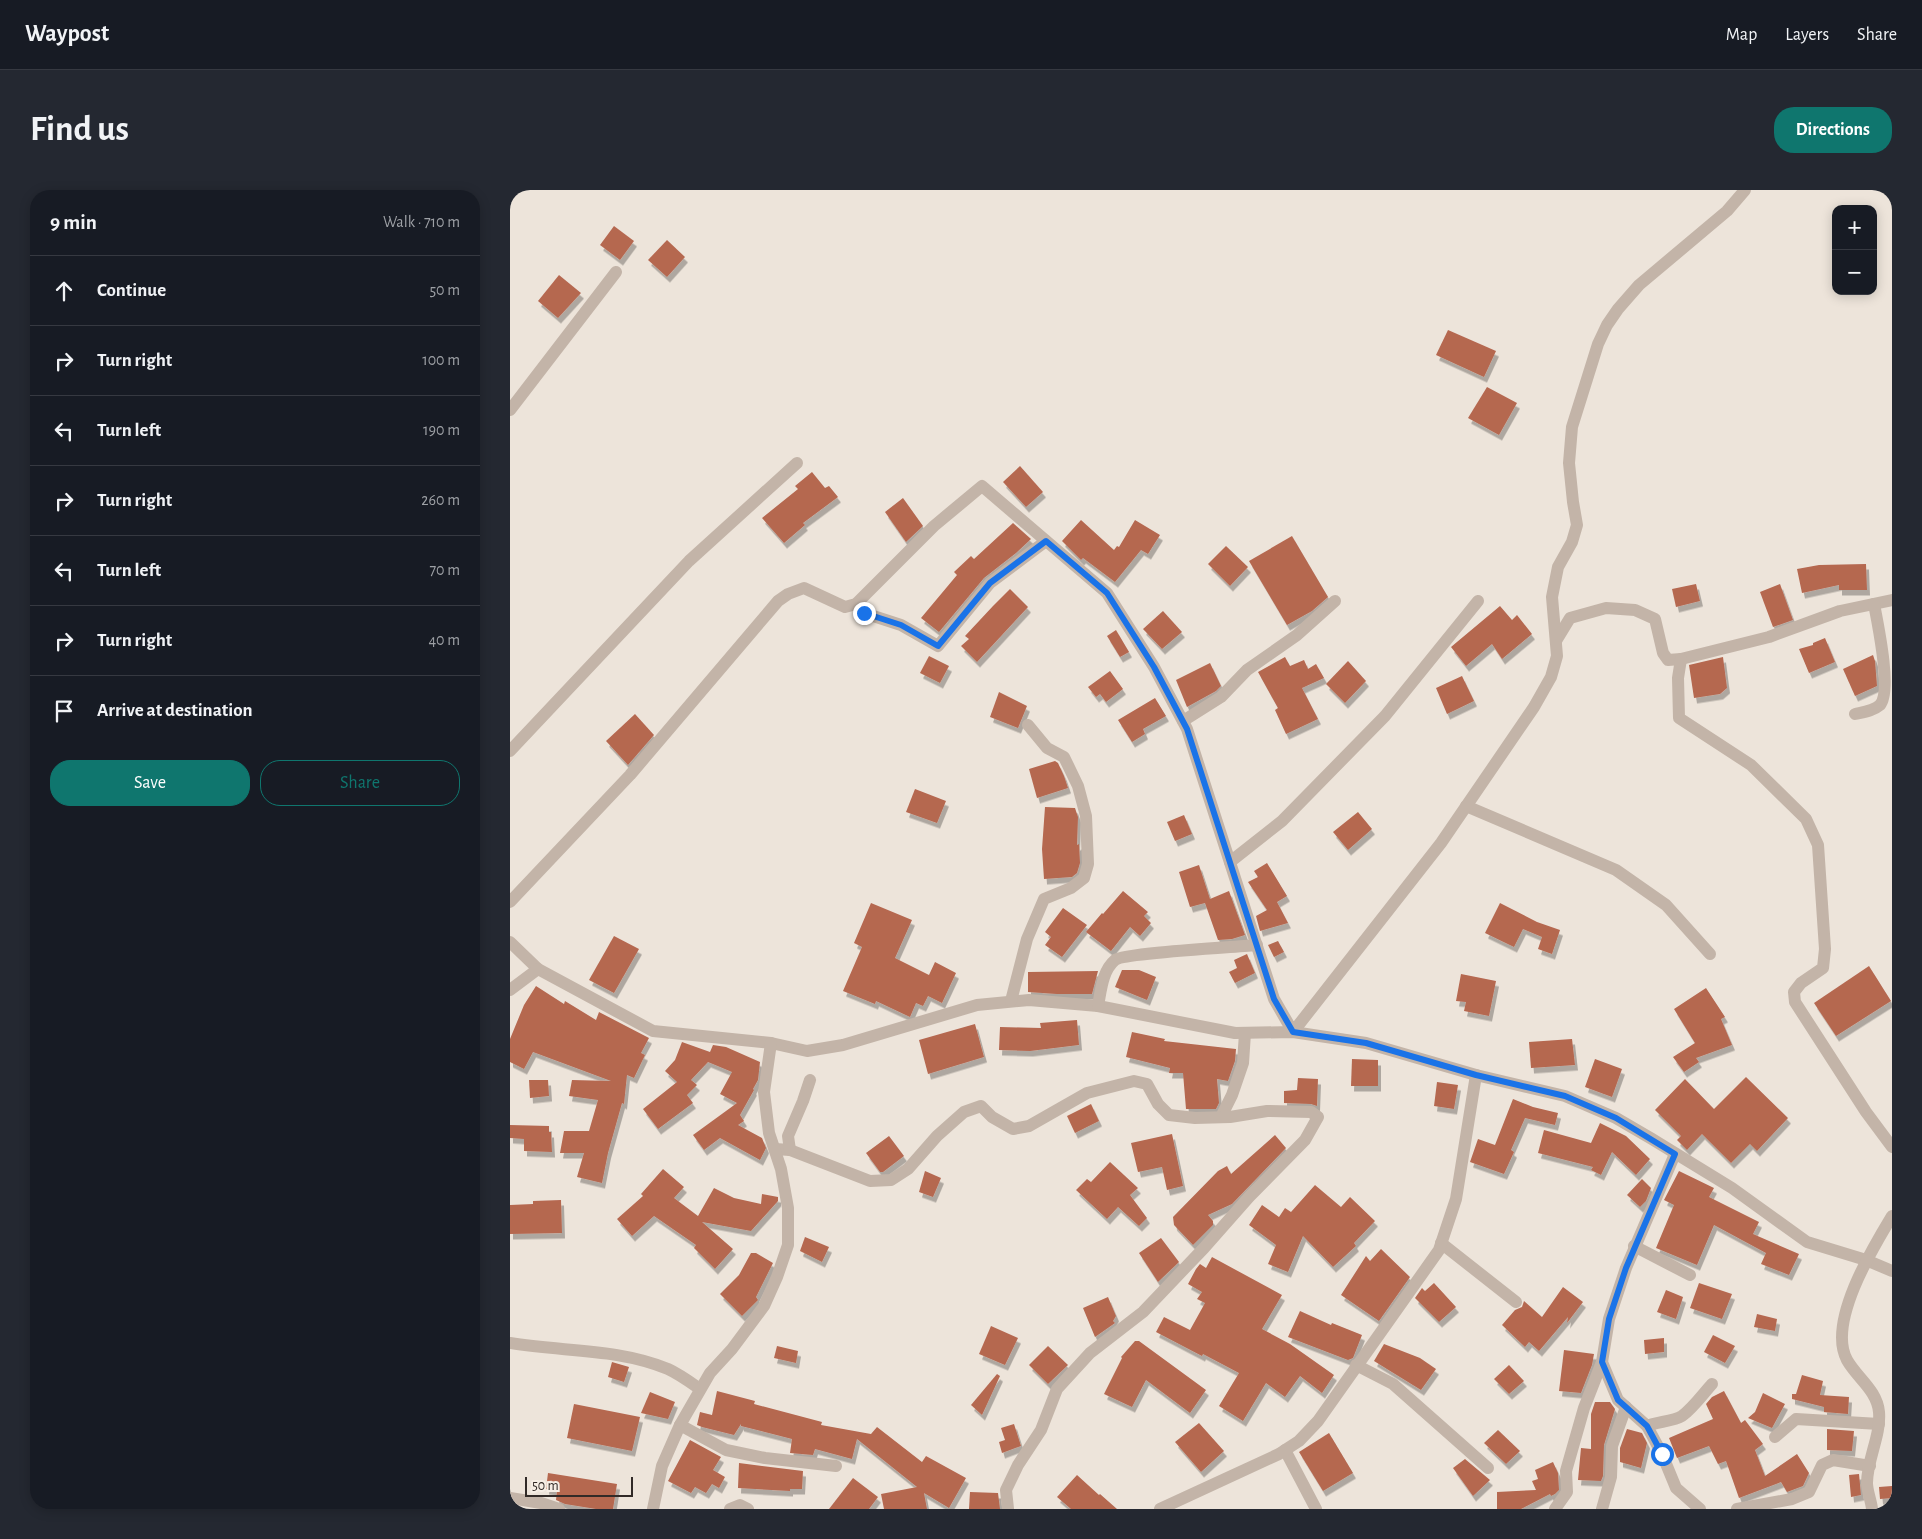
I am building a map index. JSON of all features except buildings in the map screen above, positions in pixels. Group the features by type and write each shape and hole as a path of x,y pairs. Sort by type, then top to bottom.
{"street":[{"path":"1293,1032 1441,843 1534,707 1550,677 1557,656 1552,597 1558,567 1572,542 1577,525 1570,463 1572,427 1598,344 1607,325 1618,309 1640,285 1727,211 1745,190"},
{"path":"510,410 616,272"},
{"path":"510,751 688,561 797,462"},
{"path":"510,902 630,774 778,601 788,594 804,588 845,607 856,604 934,526 982,486 1107,593 1154,667 1187,729 1274,999 1293,1032"},
{"path":"856,604 864,613 901,625 938,646 990,583 1046,541"},
{"path":"1556,641 1570,618 1606,608 1635,610 1655,619 1663,654 1668,660 1681,659 1769,638 1840,611 1892,600"},
{"path":"1183,721 1222,696 1247,670 1297,635 1335,601"},
{"path":"1230,862 1282,821 1385,716 1478,601"},
{"path":"1855,714 1871,711 1882,704 1889,688 1874,604"},
{"path":"1681,659 1678,678 1679,718 1751,765 1806,819 1818,845 1826,949 1823,968 1801,983 1794,992 1795,1002 1866,1112 1892,1147"},
{"path":"1011,1001 1027,939 1044,899 1071,888 1084,878 1088,864 1086,816 1078,786 1064,757 1048,748 1028,725"},
{"path":"1466,806 1616,870 1666,905 1710,954"},
{"path":"510,942 538,969 653,1031 771,1043 807,1051 843,1045 977,1004 1029,1000 1098,1006 1235,1033 1293,1032 1366,1043 1476,1075 1565,1096 1616,1118 1732,1188 1807,1242 1866,1260 1892,1271"},
{"path":"1098,1006 1106,970 1116,958 1257,945"},
{"path":"510,990 538,969"},
{"path":"1221,1117 1232,1095 1243,1063 1245,1033"},
{"path":"653,1509 662,1466 680,1425 710,1373 732,1349 764,1306 777,1278 788,1245 788,1208 781,1169 769,1133 764,1092 771,1043"},
{"path":"1160,1509 1285,1450 1300,1441 1318,1420 1439,1250 1456,1199 1476,1075"},
{"path":"790,1150 788,1136 804,1102 810,1080"},
{"path":"775,1150 790,1150 870,1181 891,1180 908,1169 937,1136 964,1112 981,1106 992,1117 1013,1129 1029,1126 1087,1093 1134,1081 1148,1084 1158,1104 1169,1116 1221,1117 1267,1111 1311,1112 1318,1117 1305,1140 1249,1197 1150,1305 1090,1353 1057,1389 1040,1430 1018,1465 1006,1490 1008,1509"},
{"path":"1555,1509 1567,1492 1566,1471 1584,1408 1602,1362 1609,1319 1634,1246 1675,1154"},
{"path":"1872,1509 1867,1483 1879,1424 1879,1409 1871,1391 1847,1361 1842,1346 1844,1318 1866,1260 1892,1216"},
{"path":"1441,1243 1516,1302"},
{"path":"1634,1246 1690,1275"},
{"path":"510,1343 541,1348 617,1354 668,1369 700,1389"},
{"path":"1602,1362 1618,1400 1647,1426 1662,1454 1676,1488 1700,1509"},
{"path":"1356,1365 1393,1384 1488,1468"},
{"path":"1647,1426 1660,1421 1681,1417 1712,1384"},
{"path":"1602,1509 1611,1477 1612,1446 1626,1407"},
{"path":"1775,1437 1796,1419 1879,1424"},
{"path":"680,1425 726,1450 765,1458 836,1466"},
{"path":"1285,1450 1316,1509"},
{"path":"1736,1509 1792,1499 1809,1492 1822,1465 1833,1460 1870,1466"},
{"path":"510,1498 541,1503 559,1509"},
{"path":"730,1509 740,1505 748,1509"}],"route":[{"path":"864,613 901,625 938,646 990,583 1046,541 1107,593 1154,667 1187,729 1274,999 1293,1032 1366,1043 1476,1075 1565,1096 1616,1118 1675,1154 1626,1268 1609,1319 1602,1362 1618,1400 1647,1426 1662,1454"}]}
